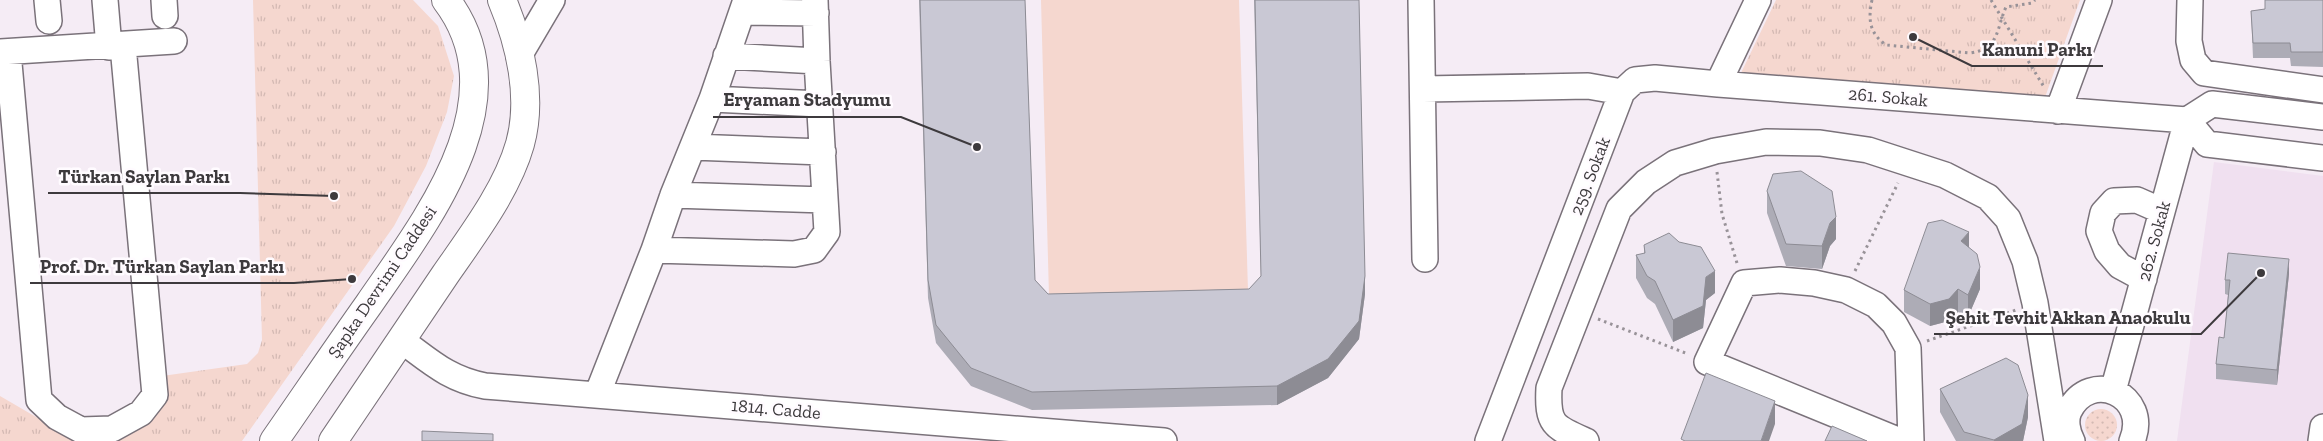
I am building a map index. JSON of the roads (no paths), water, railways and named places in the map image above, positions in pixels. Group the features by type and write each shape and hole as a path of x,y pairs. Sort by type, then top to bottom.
{"main road":[{"name":"Şapka Devrimi Caddesi","path":"274,441 427,218 463,146 472,112 474,77 471,51 458,15 446,0"},
{"path":"333,441 473,234 509,172 520,143 525,97 512,24 502,0"}],"street":[{"path":"105,0 116,46 155,395 141,413 112,429 81,430 56,417 39,400 4,52 116,46 174,42"},
{"path":"519,56 552,0"},
{"path":"1421,0 1425,259"},
{"path":"1423,89 1588,86 1622,92 1635,80 1655,78 1718,84 1758,0"},
{"path":"2058,111 2099,0"},
{"path":"2190,0 2189,41 2193,60 2204,73 2323,90"},
{"path":"597,395 654,250 673,195 712,99 744,6 816,7 817,60 827,232 814,250 794,254 654,250"},
{"path":"726,56 817,60"},
{"name":"261. Sokak","path":"1718,84 2187,120"},
{"name":"259. Sokak","path":"1488,441 1622,92"},
{"path":"712,99 820,104"},
{"path":"2323,117 2212,104 2187,120 2207,144 2323,158"},
{"name":"262. Sokak","path":"2113,391 2187,120"},
{"path":"1586,441 1558,428 1548,411 1549,388 1619,209 1646,182 1675,163 1714,150 1766,142 1820,143 1868,150 1945,174 1988,197 2008,219 2025,261 2035,304 2057,441"},
{"path":"693,147 823,152"},
{"path":"673,195 825,200"},
{"path":"2144,279 2120,266 2107,251 2099,231 2103,213 2114,200 2137,200 2162,212"},
{"path":"1900,441 1707,362 1744,283 1780,280 1814,282 1846,290 1876,305 1894,323 1908,348 1911,441"},
{"name":"1814. Cadde","path":"402,340 448,374 464,382 485,386 1164,441"},
{"path":"2072,441 2067,425 2068,414 2073,404 2080,396 2090,391 2102,389 2113,391 2124,397 2132,406 2136,417 2136,429 2132,441"},
{"path":"2321,441 2323,427"}],"place":[{"name":"Kanuni Parkı","path":"1913,37"},
{"name":"Eryaman Stadyumu","path":"977,147"},
{"name":"Türkan Saylan Parkı","path":"334,196"},
{"name":"Şehit Tevhit Akkan Anaokulu","path":"2261,273"},
{"name":"Prof. Dr. Türkan Saylan Parkı","path":"352,279"}]}
